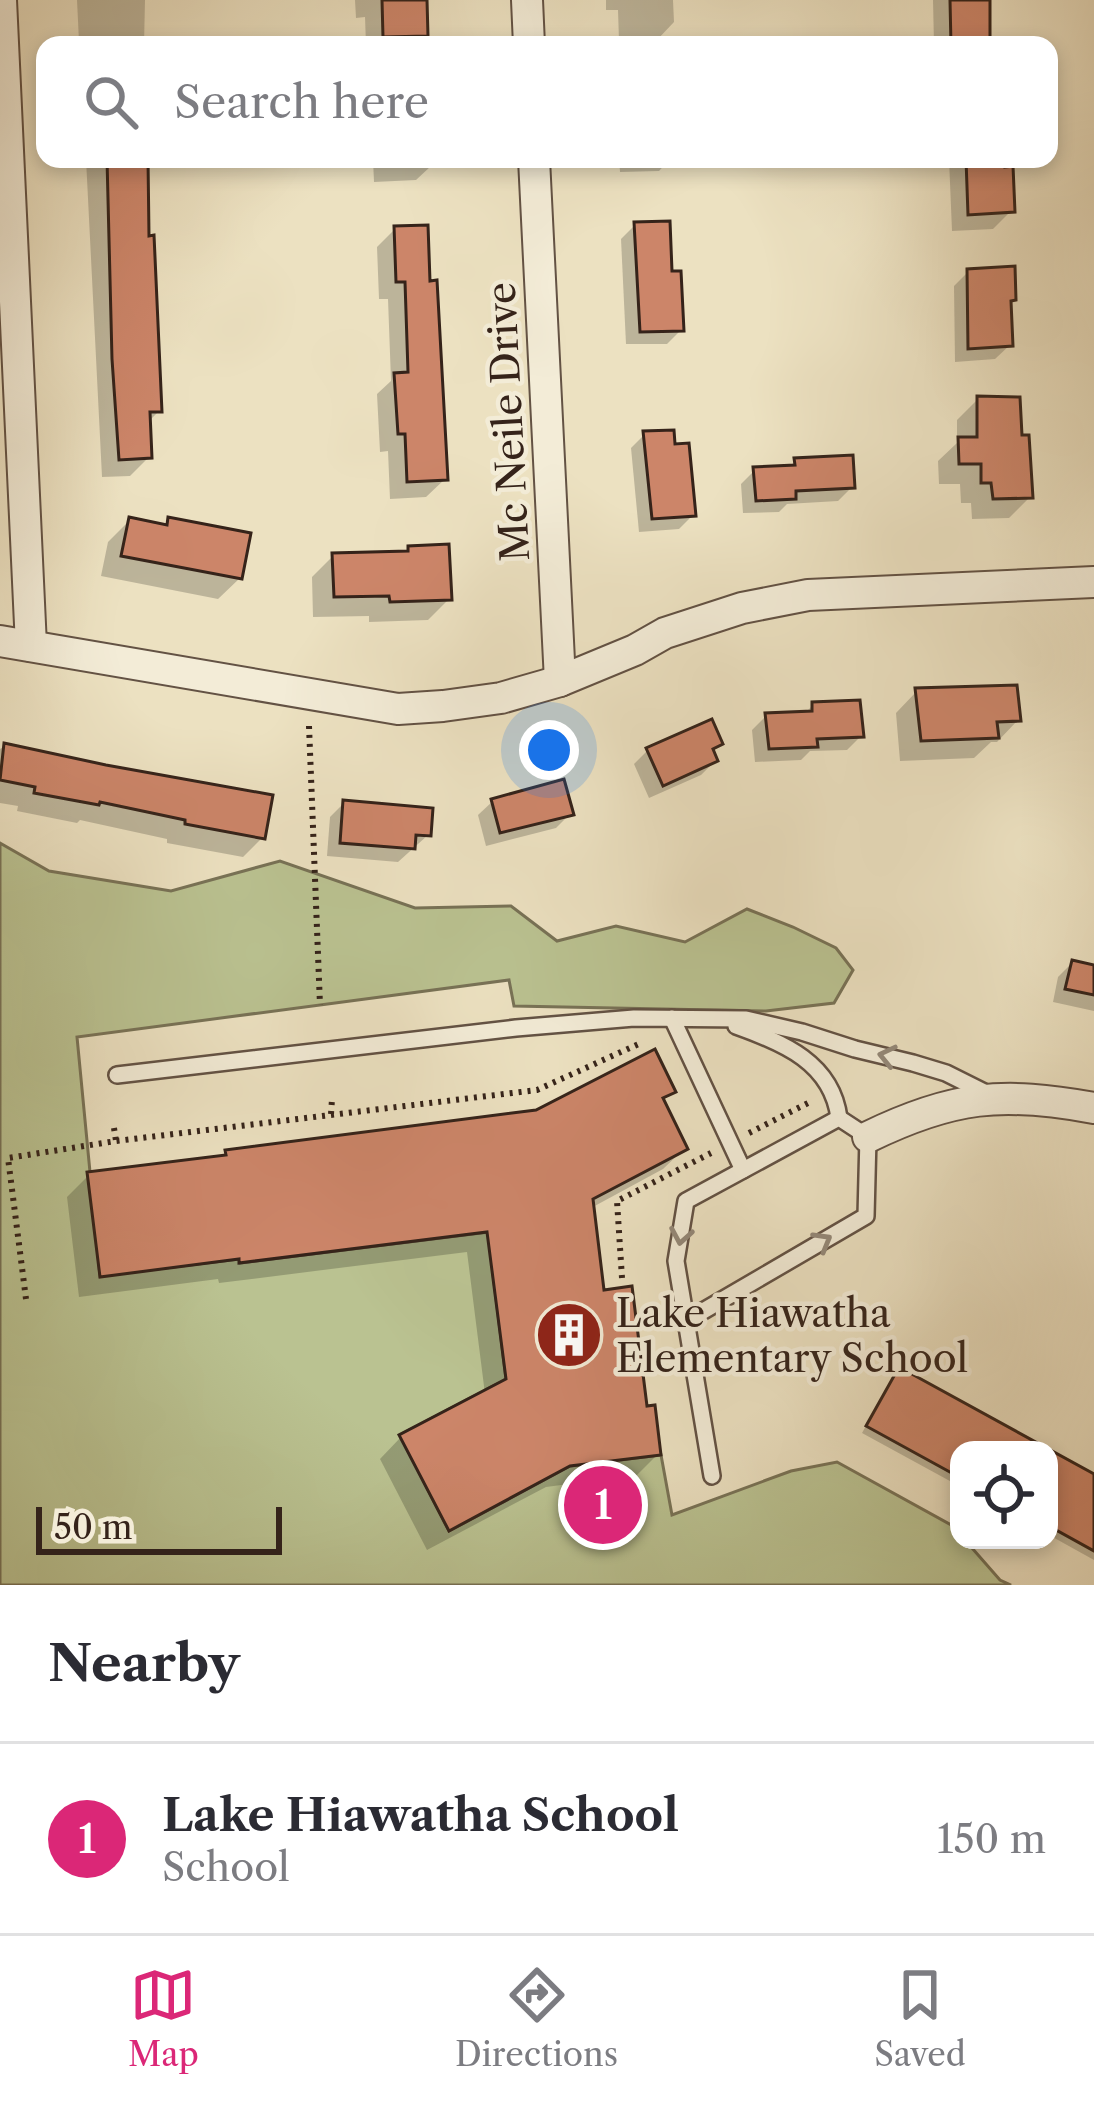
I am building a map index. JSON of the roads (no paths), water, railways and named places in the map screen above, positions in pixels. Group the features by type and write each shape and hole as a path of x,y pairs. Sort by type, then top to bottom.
{"street":[{"path":"1,0 32,646"},
{"path":"526,0 528,36"},
{"name":"Mc Neile Drive","path":"534,168 560,681"},
{"path":"0,641 398,709 501,698 560,681 665,633 742,608 808,595 1094,582"},
{"path":"868,1136 952,1104 996,1098 1041,1098 1094,1108"}],"lane":[{"path":"117,1075 516,1028 634,1018 746,1019 906,1060 996,1098"},
{"path":"672,1018 743,1170"},
{"path":"717,1019 800,1055 823,1075 836,1097 838,1118"},
{"path":"712,1476 676,1261 686,1201 838,1118"},
{"path":"686,1322 866,1216 868,1136 838,1118"}],"place":[{"name":"Lake Hiawatha Elementary School","path":"569,1335"},
{"name":"Lake Hiawatha School","path":"603,1505"}]}
